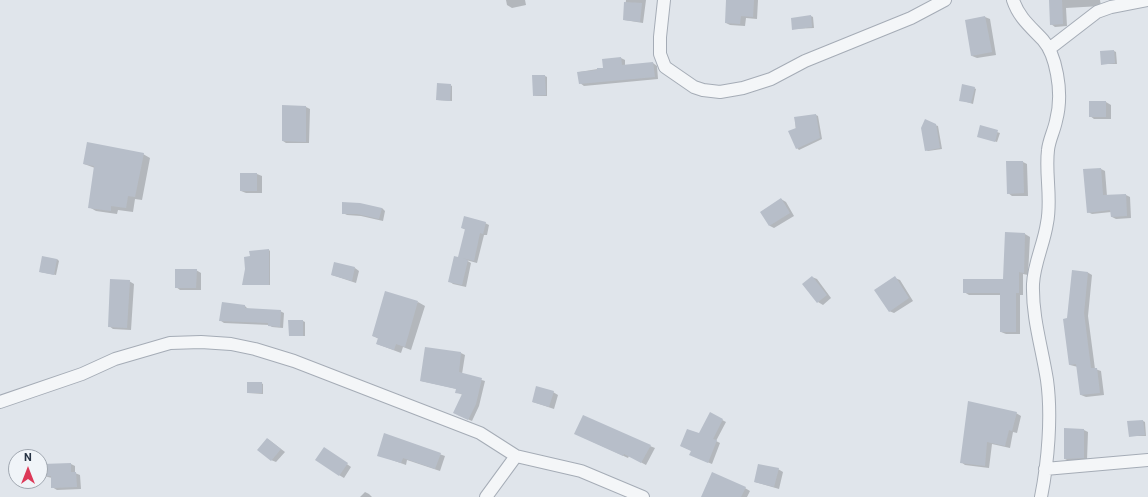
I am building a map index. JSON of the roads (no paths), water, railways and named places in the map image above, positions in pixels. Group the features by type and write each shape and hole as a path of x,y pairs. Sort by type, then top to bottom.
{"street":[{"path":"664,0 660,37 660,54 665,67 694,87 703,90 720,92 743,88 771,79 805,61 911,18 945,0"},
{"path":"1013,0 1020,16 1044,41 1049,49 1057,73 1060,96 1059,111 1048,150 1049,206 1047,223 1035,267 1033,284 1036,326 1047,381 1049,404 1045,469 1040,497"},
{"path":"1049,49 1097,12 1110,7 1148,0"},
{"path":"0,402 82,374 115,360 170,343 201,342 231,344 255,349 294,361 480,433 516,456 581,471 643,497"},
{"path":"486,497 516,456"},
{"path":"1045,469 1148,460"}]}
